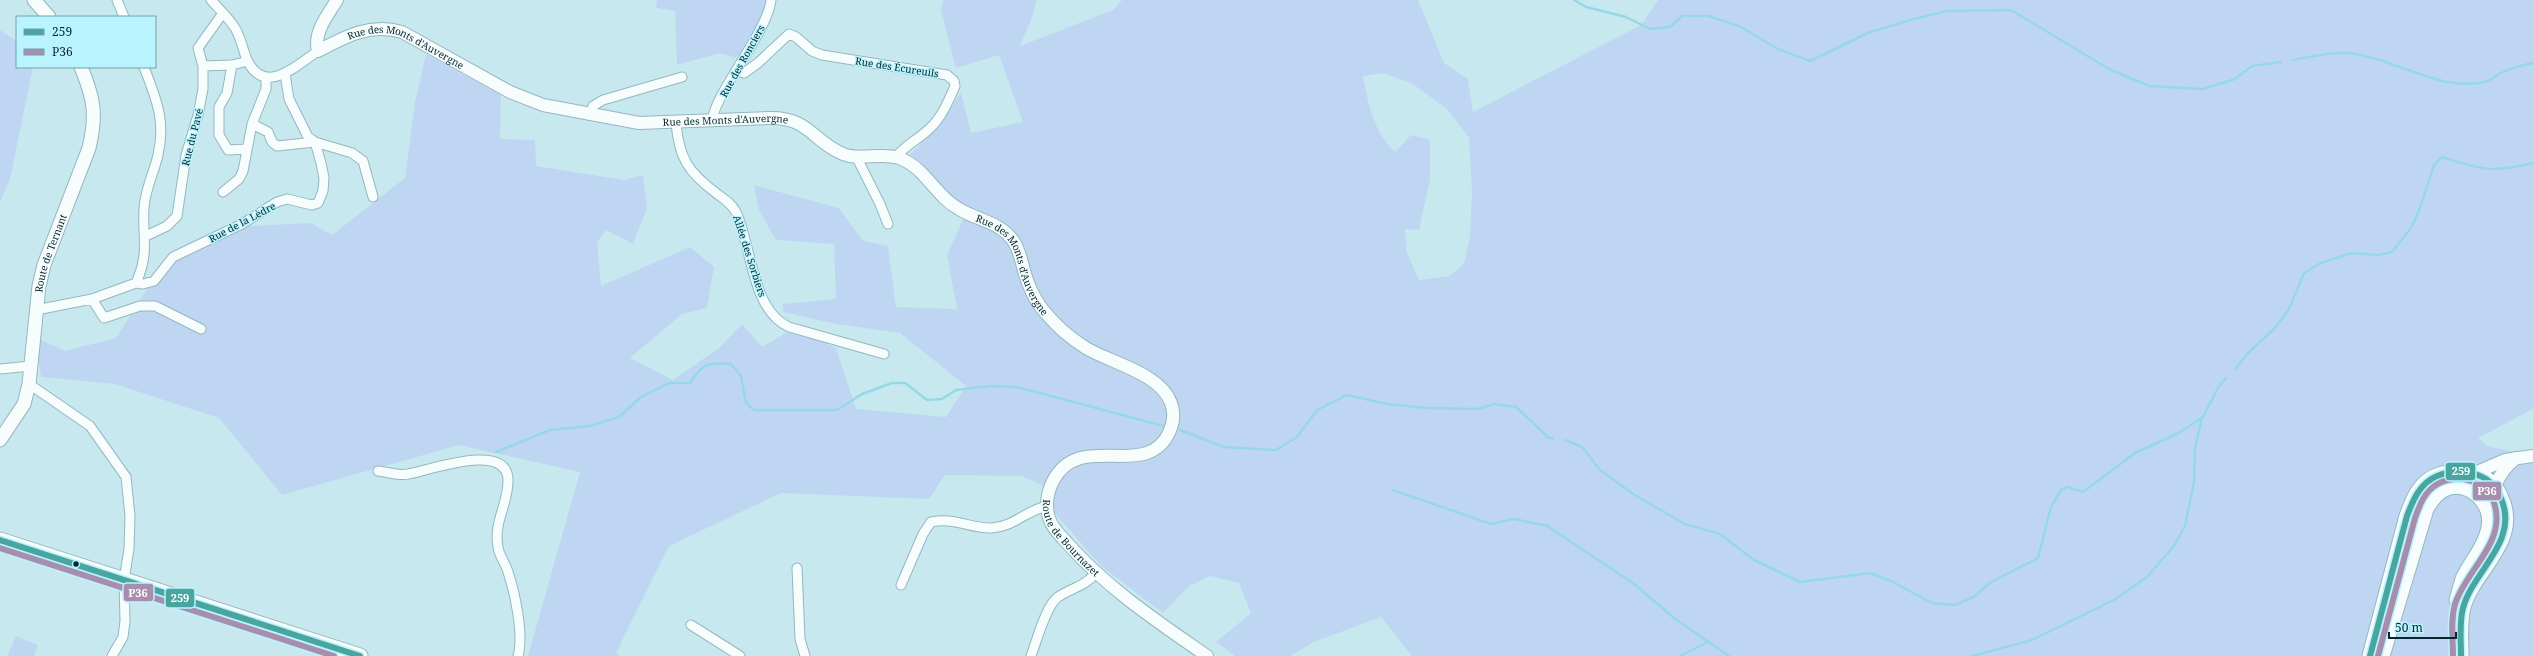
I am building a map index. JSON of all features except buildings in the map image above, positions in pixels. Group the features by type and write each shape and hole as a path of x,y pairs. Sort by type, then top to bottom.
{"main road":[{"path":"34,0 48,16"},
{"name":"Route de Ternant","path":"0,440 24,404 29,384 36,310 44,265 89,148 94,128 94,108 81,68"},
{"path":"2370,656 2406,516 2414,497 2428,480 2435,476 2453,471 2484,482 2506,510 2505,531 2497,549 2474,582 2463,607 2461,656"},
{"path":"2382,656 2426,509 2440,491 2457,486 2484,482"},
{"path":"2454,656 2455,606 2463,579 2490,526 2484,482"},
{"path":"0,540 360,656"}],"street":[{"path":"117,0 124,16"},
{"path":"211,0 235,28 248,61 259,75 266,78 266,89 252,124 243,171 239,179 223,192"},
{"path":"318,51 318,36 322,25 337,0"},
{"name":"Rue des Ronciers","path":"713,120 713,109 737,71 766,16 771,0"},
{"name":"Rue du Pavé","path":"146,236 167,226 177,216 186,155 198,115 203,89 203,66 198,48 223,13"},
{"name":"Rue des Monts d'Auvergne","path":"266,78 285,74 318,51 361,31 390,28 402,32 510,92 543,105 639,123 676,123 769,118 790,119 805,126 842,153 858,157 896,157 918,169 944,198 958,209 1000,226 1015,244 1030,291 1040,308 1086,348 1142,375 1161,388 1171,401 1174,414 1172,426"},
{"name":"Rue des Écureuils","path":"737,71 744,73 758,63 789,34 796,37 812,51 836,58 947,75 954,81 955,86 937,120 929,129 904,147 896,157"},
{"path":"203,66 232,66 248,61"},
{"path":"232,66 227,93 219,107 219,135 228,150 247,149"},
{"path":"36,310 92,299 136,282 146,250 144,208 148,184 158,156 162,128 160,107 144,68"},
{"name":"Rue de la Lèdre","path":"136,282 143,284 154,281 173,257 242,224 277,202 286,199 312,205 318,203 323,191 324,178 315,142 308,137 289,98 285,74"},
{"path":"590,115 593,106 603,100 682,78"},
{"name":"Allée des Sorbiers","path":"676,123 679,143 686,165 699,180 730,203 735,211 746,242 756,281 773,316 779,322 789,327 884,354"},
{"path":"252,124 268,132 272,142 277,146 315,142 352,153 363,161 373,197"},
{"path":"858,157 858,162 888,224"},
{"path":"92,299 104,318 140,306 155,306 201,329"},
{"path":"0,369 31,366"},
{"path":"29,384 90,426 126,477 130,529 129,549 124,580 124,632 112,656"},
{"name":"Route de Bournazet","path":"1172,426 1168,436 1147,453 1094,455 1081,458 1065,467 1055,477 1049,490 1046,506 1054,528 1096,573 1129,601 1207,656"},
{"path":"2484,482 2520,456 2533,456"},
{"path":"378,471 407,474 442,465 484,460 497,462 505,467 508,478 506,496 498,521 496,534 498,549 508,572 517,617 518,656"},
{"path":"901,585 923,534 931,522 947,519 991,528 1006,526 1035,508 1046,506"},
{"path":"797,568 800,639 805,656"},
{"path":"1031,656 1050,606 1056,598 1087,583 1096,573"},
{"path":"691,625 740,656"}],"shaded area":[{"path":"657,0 769,1 744,50 735,58 720,53 677,65 675,11 656,8"},
{"path":"943,0 1036,0 1033,15 1020,46 1113,10 1122,0 1418,0 1444,63 1468,79 1473,112 1641,25 1658,0 2533,0 2533,409 2478,438 2487,446 2533,456 2533,656 1412,656 1381,617 1314,642 1290,656 1235,656 1216,642 1251,613 1239,583 1210,576 1189,586 1163,613 1101,566 1052,510 1042,485 1022,476 945,475 929,499 781,493 669,546 616,653 621,656 528,656 580,472 459,445 282,495 219,418 115,384 41,377 38,357 40,339 65,351 116,338 167,257 231,227 311,223 332,235 405,178 415,102 426,54 501,95 500,139 535,140 536,166 624,180 643,175 647,208 633,244 606,230 597,243 601,286 690,247 714,267 707,308 682,314 630,358 673,380 719,348 742,324 762,347 786,333 811,337 836,348 856,409 946,417 966,386 900,333 836,324 783,312 783,304 836,299 834,244 776,240 759,210 754,185 839,208 863,241 888,246 896,307 957,309 947,255 964,218 926,167 910,154 939,127 961,92 971,133 1023,122 999,55 956,68 941,10","holes":["1383,73 1413,84 1448,110 1469,138 1472,193 1470,236 1464,264 1449,276 1419,280 1407,253 1405,229 1419,230 1430,180 1430,140 1411,135 1395,152 1382,136 1377,127 1367,97 1363,76"]},
{"path":"0,30 16,40 16,68 33,68 10,179 0,202"},
{"path":"16,636 38,645 34,656 7,656"}],"waterway":[{"path":"1574,0 1586,7 1626,17 1650,29 1670,27 1682,16 1708,16 1739,26 1778,49 1810,61 1868,33 1910,20 1947,11 2011,10 2109,69 2149,86 2203,89 2235,79 2252,66 2281,62"},
{"path":"2293,60 2332,54 2356,54 2387,62 2433,78 2464,84 2486,82 2501,73 2533,63"},
{"path":"2235,370 2246,355 2276,327 2289,309 2304,273 2321,263 2352,253 2378,255 2392,252 2411,228 2420,208 2434,165 2442,157 2467,165 2487,169 2507,168 2533,163"},
{"path":"496,452 550,430 590,426 619,417 641,397 669,383 690,383 694,376 702,368 707,365 717,363 731,364 741,376 746,403 754,410 837,410 862,394 892,383 905,383 927,400 942,399 956,390 991,386 1017,387 1164,426"},
{"path":"1565,440 1582,447 1600,470 1633,494 1685,524 1720,534 1754,560 1800,582 1870,573 1891,581 1932,603 1955,605 1974,597 1991,582 2038,558 2051,507 2061,490 2068,487 2083,492 2135,453 2177,434 2203,417 2219,386 2226,378"},
{"path":"1180,430 1224,447 1276,450 1297,437 1317,410 1347,395 1387,404 1427,408 1477,409 1495,404 1516,407 1549,438 1553,438"},
{"path":"1972,656 2032,640 2114,600 2147,577 2174,546 2185,526 2194,482 2195,448 2202,418"},
{"path":"1393,490 1491,524 1514,519 1547,526 1633,583 1674,618 1729,656"},
{"path":"1680,656 1708,642"}],"transit line":[{"name":"259","path":"2370,656 2407,516 2415,498 2426,483 2437,476 2449,472 2468,472 2486,479 2496,488 2502,501 2505,516 2504,530 2499,544 2468,595 2463,608 2461,626 2461,656"},
{"name":"P36","path":"2378,656 2415,518 2420,505 2424,497 2433,487 2450,479 2460,479 2469,480 2486,489 2495,506 2497,520 2495,533 2490,545 2460,592 2453,610 2453,656"},
{"name":"259","path":"0,540 360,656"},
{"name":"P36","path":"0,548 334,656"}]}
